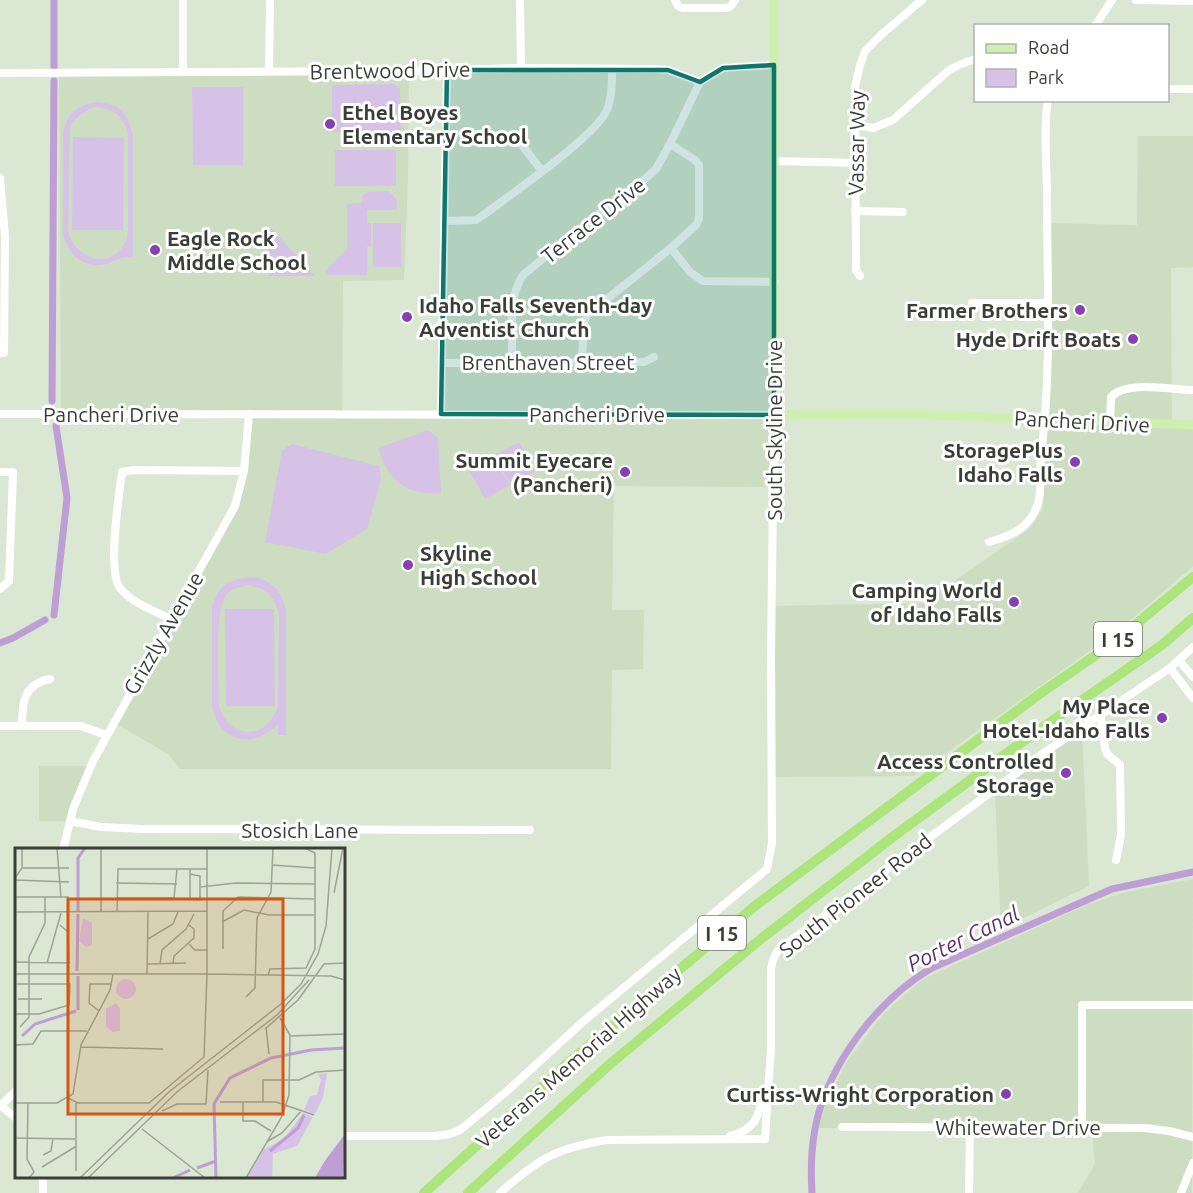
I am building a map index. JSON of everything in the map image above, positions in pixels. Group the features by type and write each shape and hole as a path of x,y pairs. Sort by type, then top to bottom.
{"highway":[{"name":"Veterans Memorial Highway","path":"424,1193 567,1064 755,906 1038,695 1112,644 1193,577"},
{"name":"Veterans Memorial Highway","path":"468,1193 610,1065 762,938 894,836 1033,734 1162,645 1193,618"}],"main road":[{"name":"South Skyline Drive","path":"774,0 774,414"},
{"name":"Pancheri Drive","path":"774,414 910,414 1193,425"}],"street":[{"path":"183,0 183,71"},
{"path":"269,71 270,0"},
{"path":"520,0 521,68"},
{"path":"675,0 682,8 731,6 735,0"},
{"name":"Vassar Way","path":"860,276 856,270 855,87 865,51 922,0"},
{"path":"1096,24 1112,0"},
{"path":"1136,0 1193,1"},
{"path":"855,125 873,128 893,120 949,70 974,59"},
{"path":"700,82 723,68 774,65"},
{"path":"446,221 476,220 581,140 601,121 608,109 612,69"},
{"name":"Brentwood Drive","path":"0,73 612,69 668,70 700,82"},
{"path":"441,414 447,70"},
{"name":"Terrace Drive","path":"512,362 514,294 523,275 656,169 700,82"},
{"path":"1169,88 1193,88"},
{"path":"989,542 1021,529 1031,518 1040,496 1040,459 1046,419 1048,102"},
{"path":"582,362 584,322 587,315 671,248 696,225 699,219 699,165 670,144"},
{"path":"522,146 542,171"},
{"path":"775,162 855,163"},
{"path":"0,178 5,236 4,353 0,353"},
{"path":"855,211 903,212"},
{"path":"671,248 690,272 703,281 775,282"},
{"path":"972,303 1047,303"},
{"name":"Brenthaven Street","path":"442,363 644,362 654,357"},
{"path":"1110,423 1112,397 1122,389 1134,387 1193,390"},
{"name":"Pancheri Drive","path":"0,414 774,414"},
{"name":"Grizzly Avenue","path":"63,848 83,782 106,735 235,506 244,471 249,414"},
{"name":"South Skyline Drive","path":"345,1136 436,1136 460,1130 506,1092 586,1019 758,879 767,869 772,843 771,657 774,414"},
{"path":"171,619 126,594 115,579 116,531 122,472 134,470 244,471"},
{"path":"0,472 13,472 9,581 0,589"},
{"name":"South Pioneer Road","path":"500,1193 545,1157 568,1148 607,1140 765,1139 769,1077 771,969 778,950 1044,752 1170,668 1193,647"},
{"path":"1179,660 1193,677"},
{"path":"1170,668 1193,698"},
{"path":"22,725 21,707 32,687 38,681 50,679"},
{"path":"1100,713 1107,754 1120,765 1121,835 1116,860"},
{"path":"0,726 81,726 106,735"},
{"name":"Stosich Lane","path":"70,821 101,827 143,829 530,830"},
{"path":"1082,1127 1082,1005 1193,1005"},
{"path":"716,1139 738,1134 750,1128 754,1123 769,1077"},
{"path":"15,1092 0,1106 15,1117"},
{"name":"Whitewater Drive","path":"842,1127 1157,1129 1193,1137"},
{"path":"969,1193 970,1127"},
{"path":"1181,1193 1193,1163"}],"highlighted area":[{"path":"774,65 774,415 441,414 447,70 668,70 700,82 723,68"}],"shaded area":[{"path":"409,71 404,280 343,281 342,414 774,415 774,487 614,486 612,610 644,610 643,669 612,670 611,769 180,769 168,754 113,722 235,506 249,414 61,414 59,73"},
{"path":"1138,136 1193,136 1193,267 1171,268 1172,424 1193,425 1193,566 1120,629 914,776 774,777 775,606 923,603 1029,529 1043,509 1047,223 1137,225"},
{"path":"1082,731 1089,886 1001,929 995,793"},
{"path":"39,766 90,766 70,821 39,821"},
{"path":"1193,879 1192,1193 1078,1193 1095,1164 1092,1128 818,1128 822,1113 846,1063 884,1013 923,979 1089,904 1122,893"}],"green space":[{"path":"395,84 400,89 401,132 332,132 332,85"},
{"path":"192,87 243,87 243,165 193,165"},
{"path":"105,103 122,111 133,135 133,257 101,265 81,261 68,247 63,235 63,133 70,115 78,108","holes":["95,107 112,111 120,117 128,133 128,232 124,244 116,254 100,259 84,254 77,248 68,232 70,126 84,112"]},
{"path":"73,137 124,138 123,230 72,230"},
{"path":"335,150 396,150 396,186 335,186"},
{"path":"389,191 397,200 397,210 367,210 367,223 371,223 371,246 367,247 367,275 329,275 325,271 347,249 347,204 362,203 362,196 368,192"},
{"path":"373,223 401,223 401,267 373,267"},
{"path":"269,226 315,276 269,276"},
{"path":"428,430 438,438 441,493 417,491 400,484 387,469 378,448"},
{"path":"519,442 535,471 511,485 494,455"},
{"path":"292,444 379,466 381,479 367,529 326,554 265,542 282,450"},
{"path":"493,456 510,485 485,499 469,470"},
{"path":"255,577 276,588 286,610 286,735 278,735 278,725 258,737 239,739 223,729 212,708 212,609 218,594 226,584 239,579","holes":["253,586 268,593 279,614 278,706 266,726 248,732 231,725 219,706 219,631 222,604 226,595 238,587"]},
{"path":"225,609 274,609 275,706 226,706"}],"waterway":[{"path":"54,0 54,67"},
{"path":"52,401 54,81"},
{"path":"54,615 67,498 56,426"},
{"path":"0,643 45,620"},
{"name":"Porter Canal","path":"812,1193 811,1169 817,1120 832,1078 854,1041 882,1007 898,993 932,968 1112,889 1193,872"}],"place":[{"name":"Ethel Boyes Elementary School","path":"330,124"},
{"name":"Eagle Rock Middle School","path":"155,250"},
{"name":"Farmer Brothers","path":"1080,310"},
{"name":"Idaho Falls Seventh-day Adventist Church","path":"407,317"},
{"name":"Hyde Drift Boats","path":"1133,339"},
{"name":"StoragePlus Idaho Falls","path":"1075,462"},
{"name":"Summit Eyecare (Pancheri)","path":"625,472"},
{"name":"Skyline High School","path":"408,565"},
{"name":"Camping World of Idaho Falls","path":"1014,602"},
{"name":"My Place Hotel-Idaho Falls","path":"1162,718"},
{"name":"Access Controlled Storage","path":"1066,773"},
{"name":"Curtiss-Wright Corporation","path":"1006,1094"}]}
